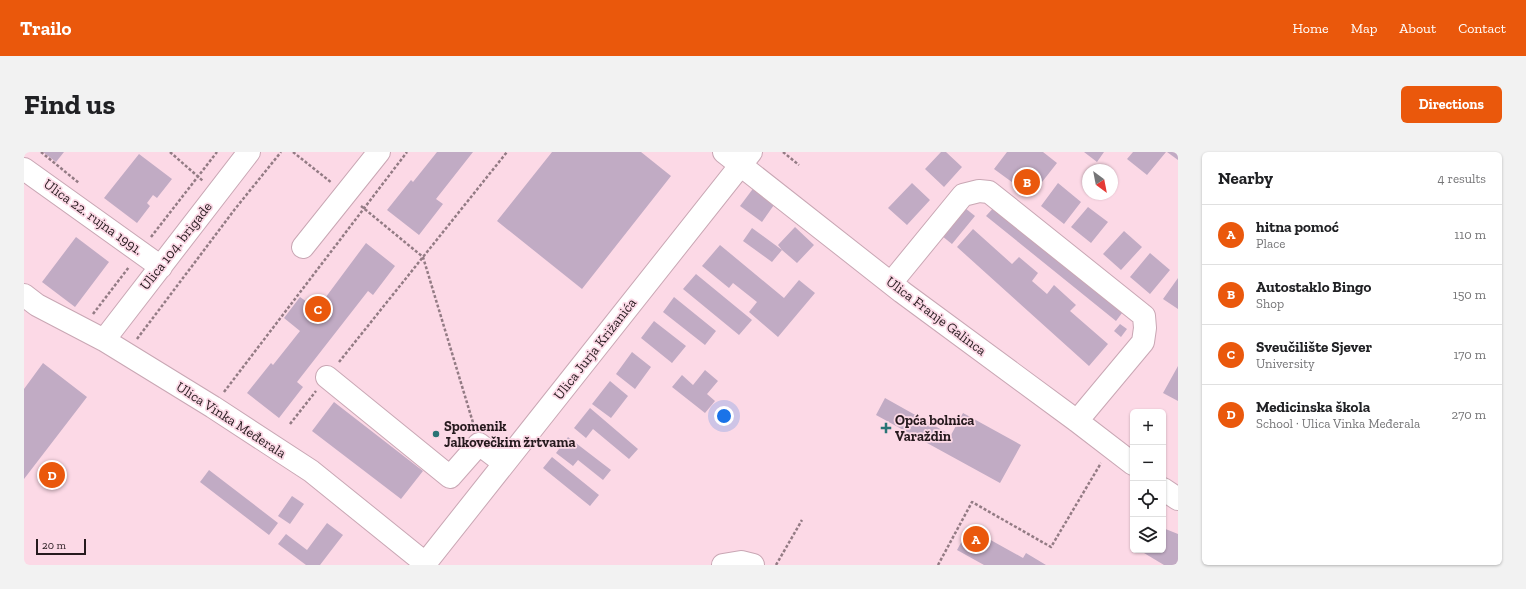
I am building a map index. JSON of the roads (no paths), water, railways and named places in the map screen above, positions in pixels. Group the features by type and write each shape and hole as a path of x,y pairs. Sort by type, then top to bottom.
{"street":[{"name":"Ulica 104. brigade","path":"104,340 249,152"},
{"path":"303,247 379,152"},
{"name":"Ulica Franje Galinca","path":"739,156 891,284 1130,462"},
{"name":"Ulica Jurja Križanića","path":"424,564 504,464 739,156"},
{"name":"Ulica 22. rujna 1991.","path":"24,168 161,266"},
{"path":"891,284 963,195 979,191 989,192 1144,316 1145,328 1143,342 1077,421"},
{"name":"Ulica Vinka Međerala","path":"24,295 37,305 104,340 213,407 311,471 424,564"},
{"path":"327,378 450,477 479,444 504,464"},
{"path":"1166,491 1178,499"},
{"path":"723,565 740,562 753,565"}],"place":[{"name":"Autostaklo Bingo","path":"1027,182"},
{"name":"Sveučilište Sjever","path":"318,309"},
{"name":"Opća bolnica Varaždin","path":"886,428"},
{"name":"Spomenik Jalkovečkim žrtvama","path":"436,434"},
{"name":"Medicinska škola","path":"52,475"},
{"name":"hitna pomoć","path":"976,539"}]}
